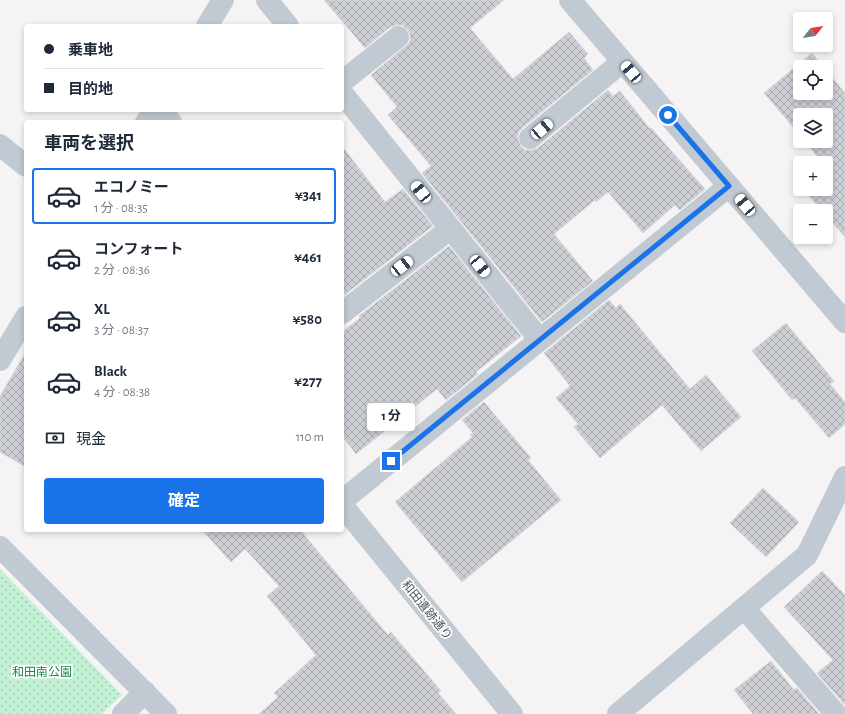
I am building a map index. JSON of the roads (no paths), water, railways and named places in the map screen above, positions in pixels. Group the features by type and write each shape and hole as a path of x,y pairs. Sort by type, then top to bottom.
{"street":[{"path":"208,24 223,0"},
{"path":"267,0 286,24"},
{"path":"570,0 845,322"},
{"path":"344,80 398,37"},
{"path":"530,138 622,62"},
{"path":"344,96 540,340"},
{"path":"163,112 169,120"},
{"path":"0,145 24,164"},
{"path":"344,499 729,186"},
{"path":"344,311 450,229"},
{"path":"0,360 24,320"},
{"path":"618,714 807,554 845,477"},
{"name":"和田遺跡通り","path":"344,508 512,714"},
{"path":"0,547 166,714"},
{"path":"744,608 836,714"},
{"path":"123,714 145,692"}],"park label":[{"name":"和田南公園","path":"42,672"}]}
